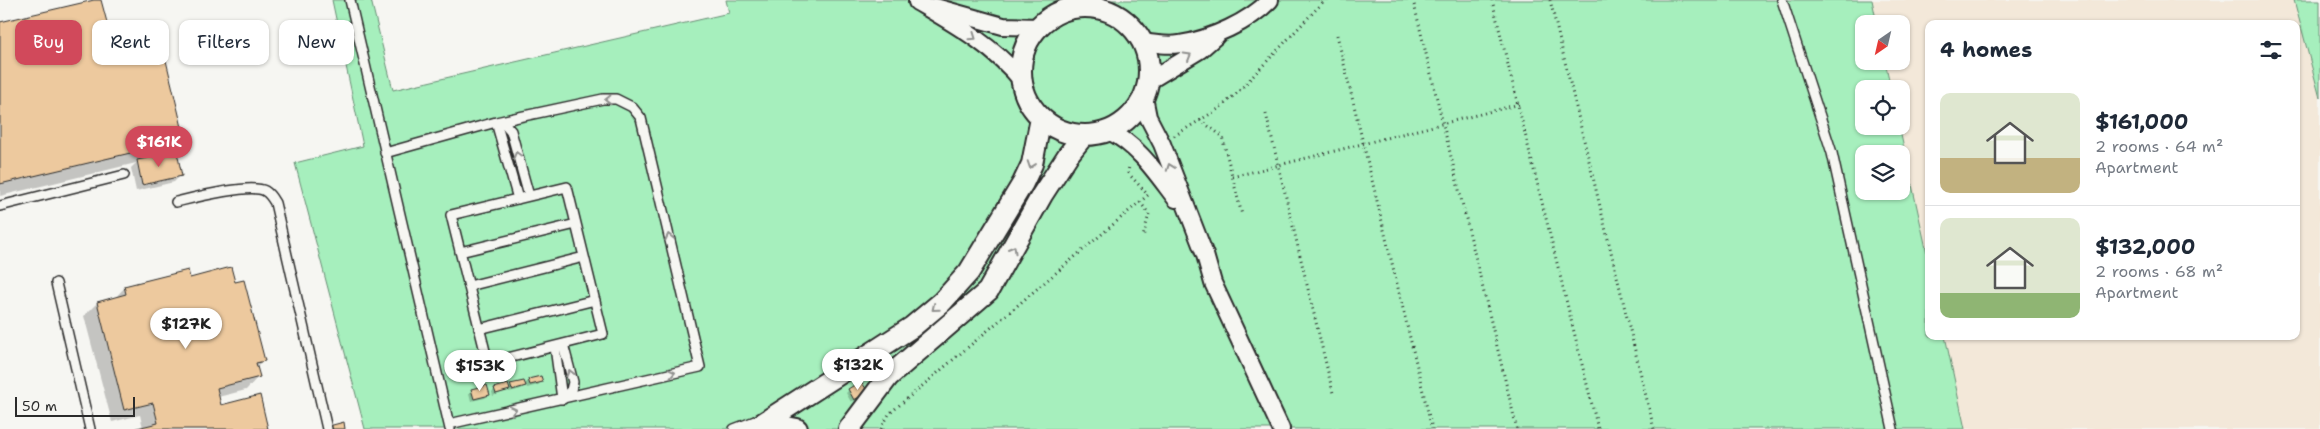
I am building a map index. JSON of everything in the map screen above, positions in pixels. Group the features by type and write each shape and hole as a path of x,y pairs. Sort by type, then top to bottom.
{"street":[{"path":"1270,0 1256,12 1226,29 1146,89 1130,117 1109,131 1084,135 1066,132 1041,118 1029,102 1023,82 1023,58 1032,36 1064,6 1114,8 1131,27 1142,42 1148,61 1146,89 1148,117 1162,144 1205,255 1213,283 1281,429"},
{"path":"914,1 1003,26 1040,27"},
{"path":"914,1 972,35 998,55 1023,82"},
{"path":"1142,42 1160,45 1180,44 1226,29"},
{"path":"754,429 912,327 942,302 968,272 1024,183 1032,164 1041,118"},
{"path":"1109,131 1122,138 1143,156 1187,212"},
{"path":"849,429 888,377 988,291 1042,195 1068,155 1084,135"},
{"path":"758,429 776,425 797,429"}],"lane":[{"path":"350,0 385,154 449,427 700,366 641,118 632,107 616,99 603,99 496,122 385,154"},
{"path":"1782,0 1832,153 1893,429"},
{"path":"496,122 505,124 511,132 528,196"},
{"path":"496,122 518,199"},
{"path":"0,206 124,175"},
{"path":"567,187 603,334 488,363 451,215 518,199 567,187"},
{"path":"176,202 230,191 259,189 271,196 275,203 327,429"},
{"path":"460,252 576,224"},
{"path":"468,286 584,257"},
{"path":"56,283 89,428 79,429"},
{"path":"479,329 595,300"},
{"path":"559,345 572,382 571,390 562,399"},
{"path":"734,429 785,410"}],"path":[{"path":"1162,144 1220,108 1237,93 1325,0"},
{"path":"1413,0 1517,429"},
{"path":"1492,0 1598,429"},
{"path":"1550,0 1654,429"},
{"path":"1337,35 1432,429"},
{"path":"1232,177 1519,105"},
{"path":"1266,114 1333,393"},
{"path":"1200,120 1222,136 1242,215"},
{"path":"881,429 889,414 1148,195 1136,183 1127,169 1143,156"},
{"path":"1140,202 1149,214 1143,237"}],"shaded area":[{"path":"1343,0 2320,0 2320,429 1305,429"}],"green space":[{"path":"332,0 371,0 393,90 729,13 726,0 1872,0 1875,15 1855,15 1855,70 1887,70 1889,80 1855,80 1855,135 1901,135 1903,145 1855,145 1855,200 1910,200 1910,176 1925,244 1925,340 1946,340 1965,429 365,429 295,163 363,146 346,65 354,65 354,20 336,20"},
{"path":"2294,0 2320,0 2320,98 2300,20"}],"building":[{"path":"101,0 106,20 92,20 92,65 167,65 185,140 0,184 0,22"},
{"path":"177,152 182,176 142,185 137,160"},
{"path":"231,267 235,282 244,280 265,361 256,363 260,377 217,388 221,405 260,395 268,429 133,429 158,423 153,403 124,410 97,302 126,294 124,286 188,270 190,278"},
{"path":"541,376 543,382 530,385 528,379"},
{"path":"524,381 526,386 512,390 510,384"},
{"path":"861,381 868,392 854,400 848,389"},
{"path":"508,384 510,390 496,394 494,388"},
{"path":"487,385 490,395 474,399 471,389"},
{"path":"344,422 345,429 330,429 329,426"}]}
